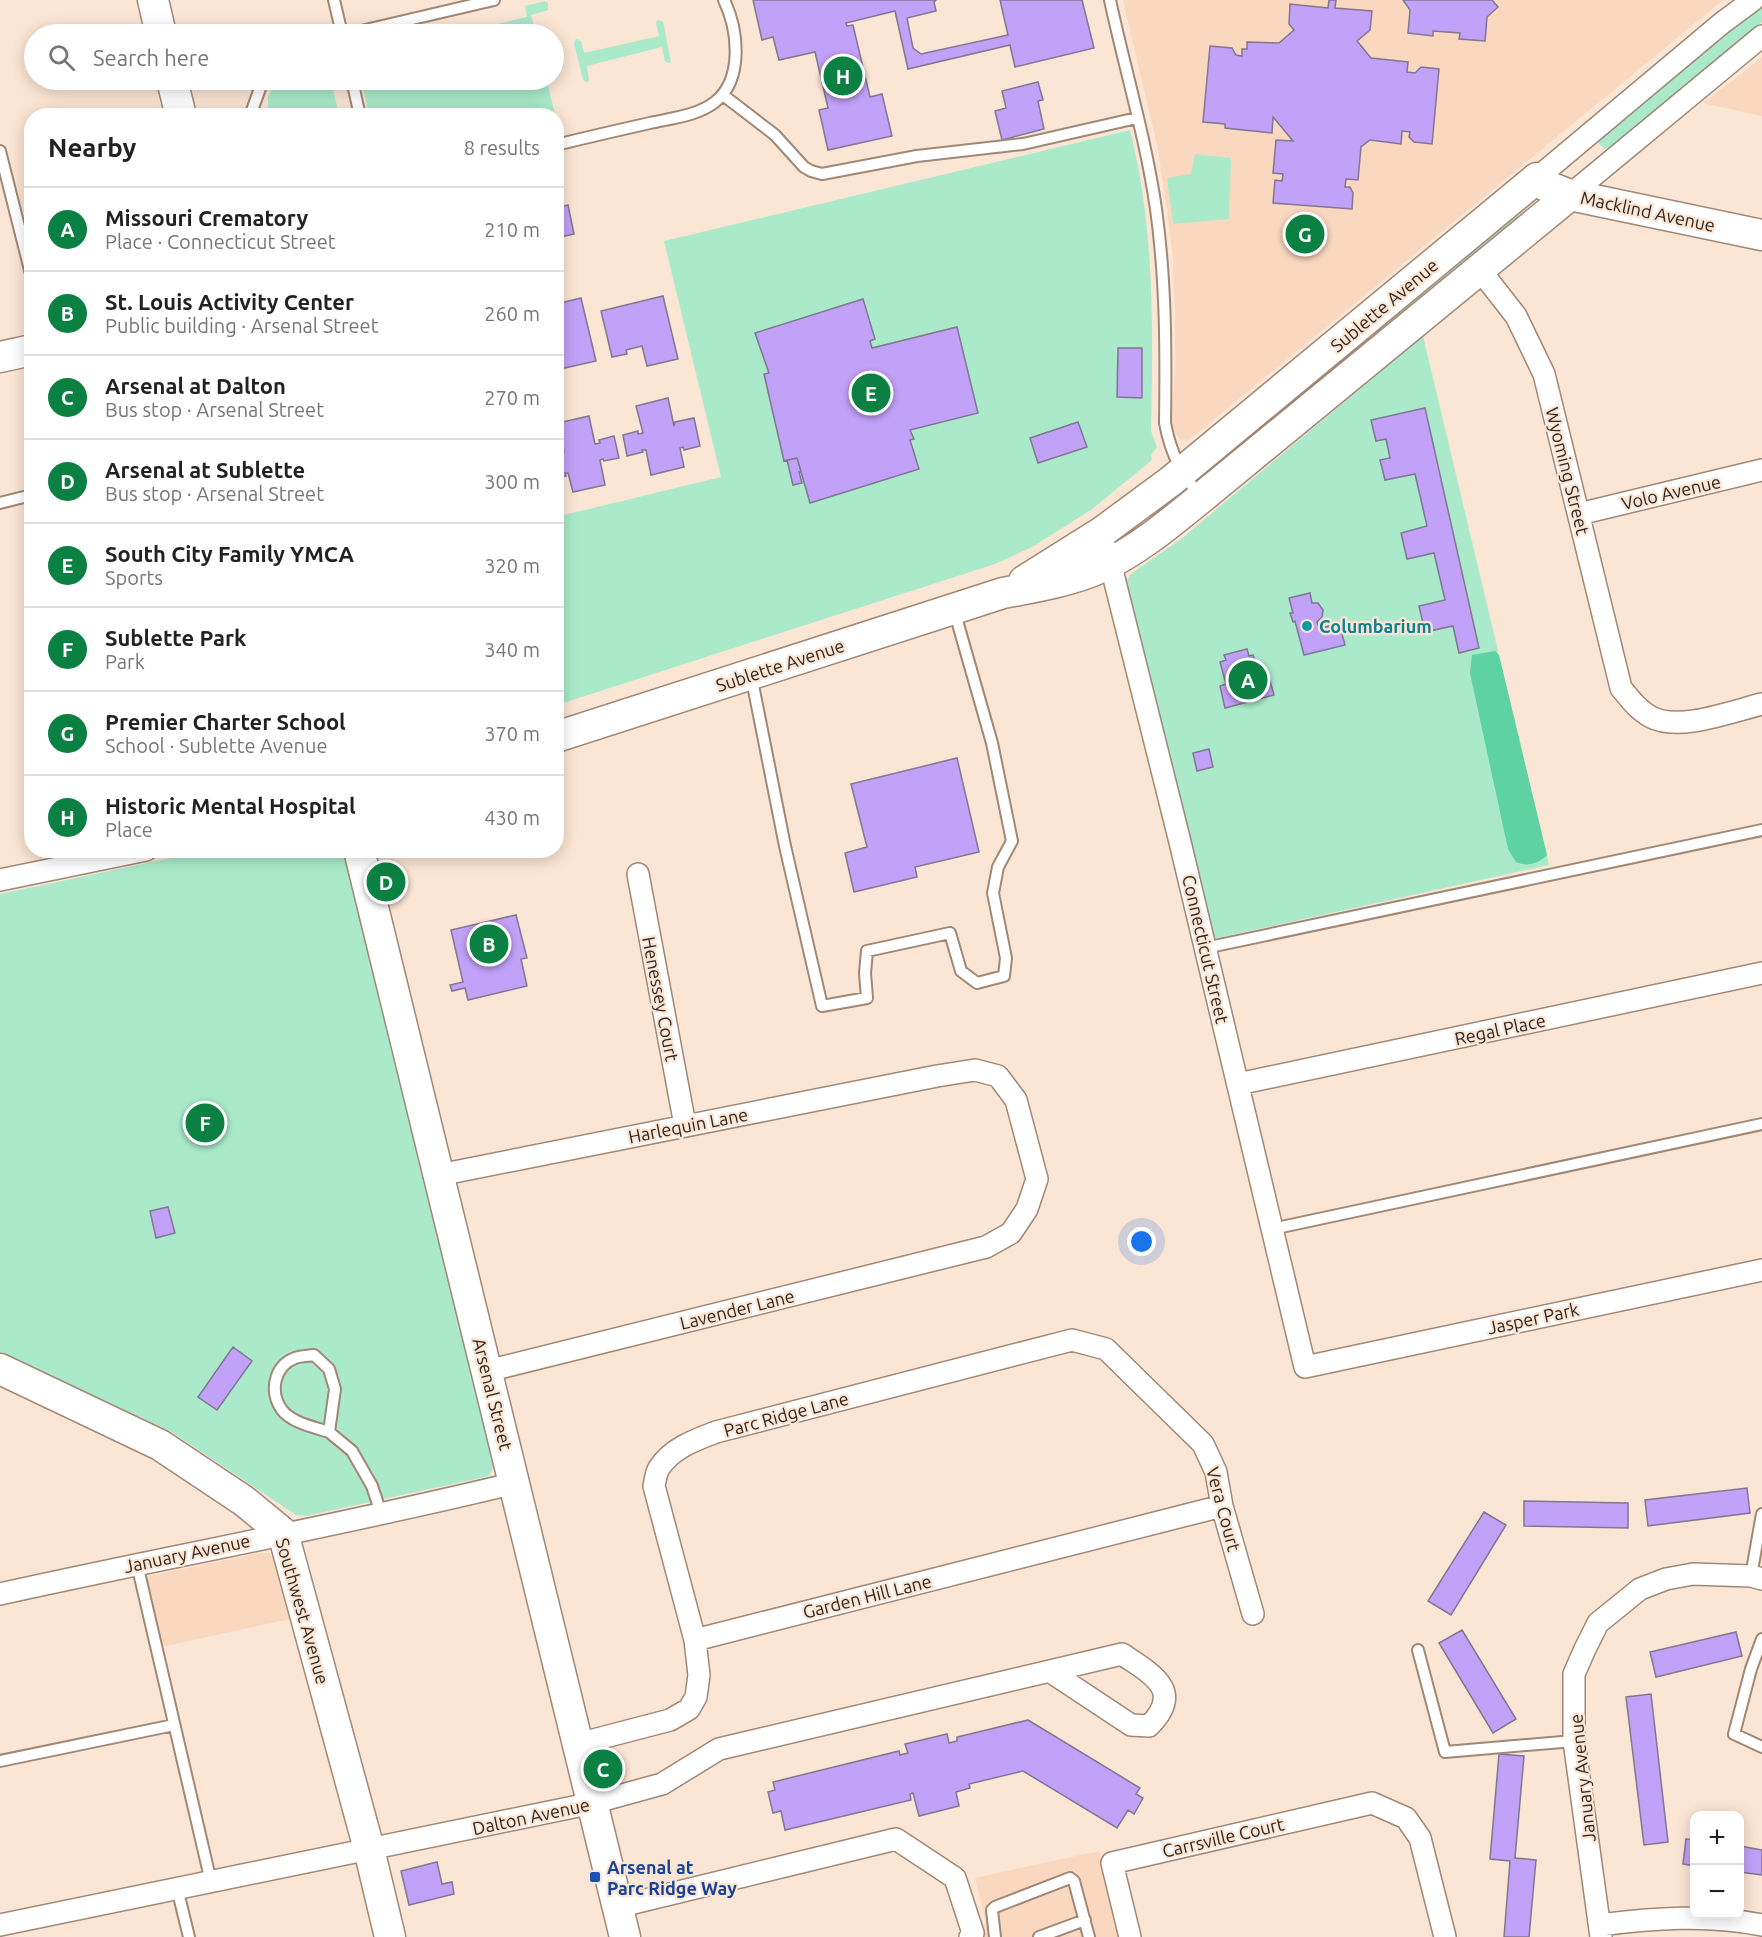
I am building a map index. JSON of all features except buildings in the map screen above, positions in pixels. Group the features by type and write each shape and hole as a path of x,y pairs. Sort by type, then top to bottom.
{"street":[{"path":"153,0 159,24"},
{"name":"Sublette Avenue","path":"1003,593 1102,532 1181,473 1753,0"},
{"name":"Sublette Avenue","path":"564,734 1003,593 1057,582 1110,563 1161,530 1201,498 1762,36"},
{"path":"174,90 179,108"},
{"name":"Macklind Avenue","path":"1537,178 1550,188 1570,195 1762,235"},
{"name":"Wyoming Street","path":"1480,270 1516,316 1544,374 1621,687 1635,706 1653,718 1673,722 1694,720 1762,704"},
{"path":"0,357 24,352"},
{"name":"Volo Avenue","path":"1579,514 1762,470"},
{"name":"Connecticut Street","path":"1102,532 1205,948 1305,1367"},
{"path":"0,880 107,858"},
{"name":"Arsenal Street","path":"361,858 625,1937"},
{"name":"Henessey Court","path":"638,874 685,1125"},
{"name":"Regal Place","path":"1238,1084 1762,973"},
{"name":"Harlequin Lane","path":"439,1175 937,1076 975,1071 998,1076 1016,1100 1037,1179 1027,1209 1011,1233 986,1247"},
{"name":"Lavender Lane","path":"487,1371 986,1247"},
{"name":"Jasper Park","path":"1305,1367 1762,1270"},
{"name":"Parc Ridge Lane","path":"695,1640 654,1486 658,1469 680,1448 689,1442 716,1432 1072,1340 1095,1346"},
{"name":"Vera Court","path":"1095,1346 1108,1351 1203,1444 1216,1472 1222,1506 1253,1614"},
{"name":"Southwest Avenue","path":"0,1369 160,1445 244,1501 284,1533 369,1849 390,1937"},
{"name":"January Avenue","path":"0,1594 514,1483"},
{"name":"Garden Hill Lane","path":"695,1640 1222,1506"},
{"name":"January Avenue","path":"1600,1931 1574,1741 1574,1674 1598,1623 1640,1589 1666,1579 1693,1574 1756,1577"},
{"path":"578,1744 670,1720 689,1709 696,1697 699,1675 695,1640"},
{"name":"Dalton Avenue","path":"0,1925 593,1803 662,1784 718,1749 1122,1654 1157,1678 1165,1696 1161,1713 1149,1726 1131,1725 1051,1672"},
{"name":"Carrsville Court","path":"1130,1937 1112,1863 1372,1803 1406,1818 1420,1838 1444,1937"},
{"path":"617,1907 896,1839 955,1878 973,1932 970,1937"},
{"path":"1600,1931 1643,1919 1695,1918 1762,1925"}],"lane":[{"path":"334,0 340,24"},
{"path":"391,24 494,0"},
{"path":"564,143 692,114 704,109 723,94 734,66 736,45 733,25 724,0"},
{"path":"1110,0 1156,208 1164,274 1165,423 1175,461 1181,473 1201,498"},
{"path":"253,108 259,90"},
{"path":"354,90 358,108"},
{"path":"723,94 775,135 804,166 822,174 917,156 1023,144 1137,118"},
{"path":"0,151 24,246"},
{"path":"0,503 24,497"},
{"path":"751,675 785,846 822,1006 867,998 865,973 867,951 950,933 961,971 977,982 1004,976 1006,958 993,893 998,867 1012,841 992,743 954,609"},
{"path":"1205,948 1762,830"},
{"path":"1272,1229 1762,1124"},
{"path":"329,1432 335,1389 329,1369 314,1355 295,1358 280,1368 275,1381 275,1393 282,1410 301,1423 329,1432 352,1451 372,1486 381,1513"},
{"path":"1756,1577 1762,1514"},
{"path":"137,1564 211,1882"},
{"path":"1762,1639 1750,1669 1734,1734 1762,1747"},
{"path":"1418,1650 1445,1752 1574,1741"},
{"path":"0,1761 174,1725"},
{"path":"995,1937 992,1910 995,1906 1070,1878 1074,1881 1089,1937"},
{"path":"177,1888 189,1937"},
{"path":"1039,1937 1085,1920"}],"shaded area":[{"path":"1123,0 1723,0 1189,440 1183,440 1179,439 1171,425 1175,372 1175,308 1173,259 1167,209 1157,145"},
{"path":"1762,57 1762,116 1703,103 1740,75"},
{"path":"259,1553 269,1553 281,1567 295,1618 160,1647 144,1577"},
{"path":"1099,1851 1119,1937 977,1937 986,1922 975,1878"}],"green space":[{"path":"545,1 548,3 548,10 531,15 533,24 497,24 527,17 525,6"},
{"path":"1762,3 1762,22 1612,145 1605,149 1598,143 1599,137"},
{"path":"657,20 663,21 671,62 665,61 662,47 587,66 589,81 583,80 574,43 576,39 581,41 584,53 659,36"},
{"path":"271,90 333,90 337,108 268,108 268,97"},
{"path":"363,90 549,90 553,108 367,108"},
{"path":"1130,130 1144,204 1151,279 1151,431 1157,447 1151,455 1152,460 1091,510 1032,547 995,564 564,703 564,515 721,477 664,241"},
{"path":"1195,154 1231,158 1229,219 1173,224 1167,178 1191,174"},
{"path":"1516,212 1519,220 1340,369 1335,367 1332,363"},
{"path":"1423,336 1549,865 1213,939 1126,582 1130,575 1181,539"},
{"path":"1315,380 1317,385 1209,475 1204,465"},
{"path":"1495,651 1499,655 1547,855 1532,864 1516,862 1508,849 1470,673 1472,655"},
{"path":"171,858 346,858 494,1465 489,1476 306,1516 296,1515 170,1431 0,1352 0,894"}],"place":[{"name":"Historic Mental Hospital","path":"843,76"},
{"name":"Premier Charter School","path":"1305,234"},
{"name":"South City Family YMCA","path":"871,393"},
{"name":"Columbarium","path":"1307,626"},
{"name":"Missouri Crematory","path":"1248,680"},
{"name":"Arsenal at Sublette","path":"386,882"},
{"name":"St. Louis Activity Center","path":"489,944"},
{"name":"Sublette Park","path":"205,1123"},
{"name":"Arsenal at Dalton","path":"603,1769"},
{"name":"Arsenal at Parc Ridge Way","path":"595,1877"}]}
